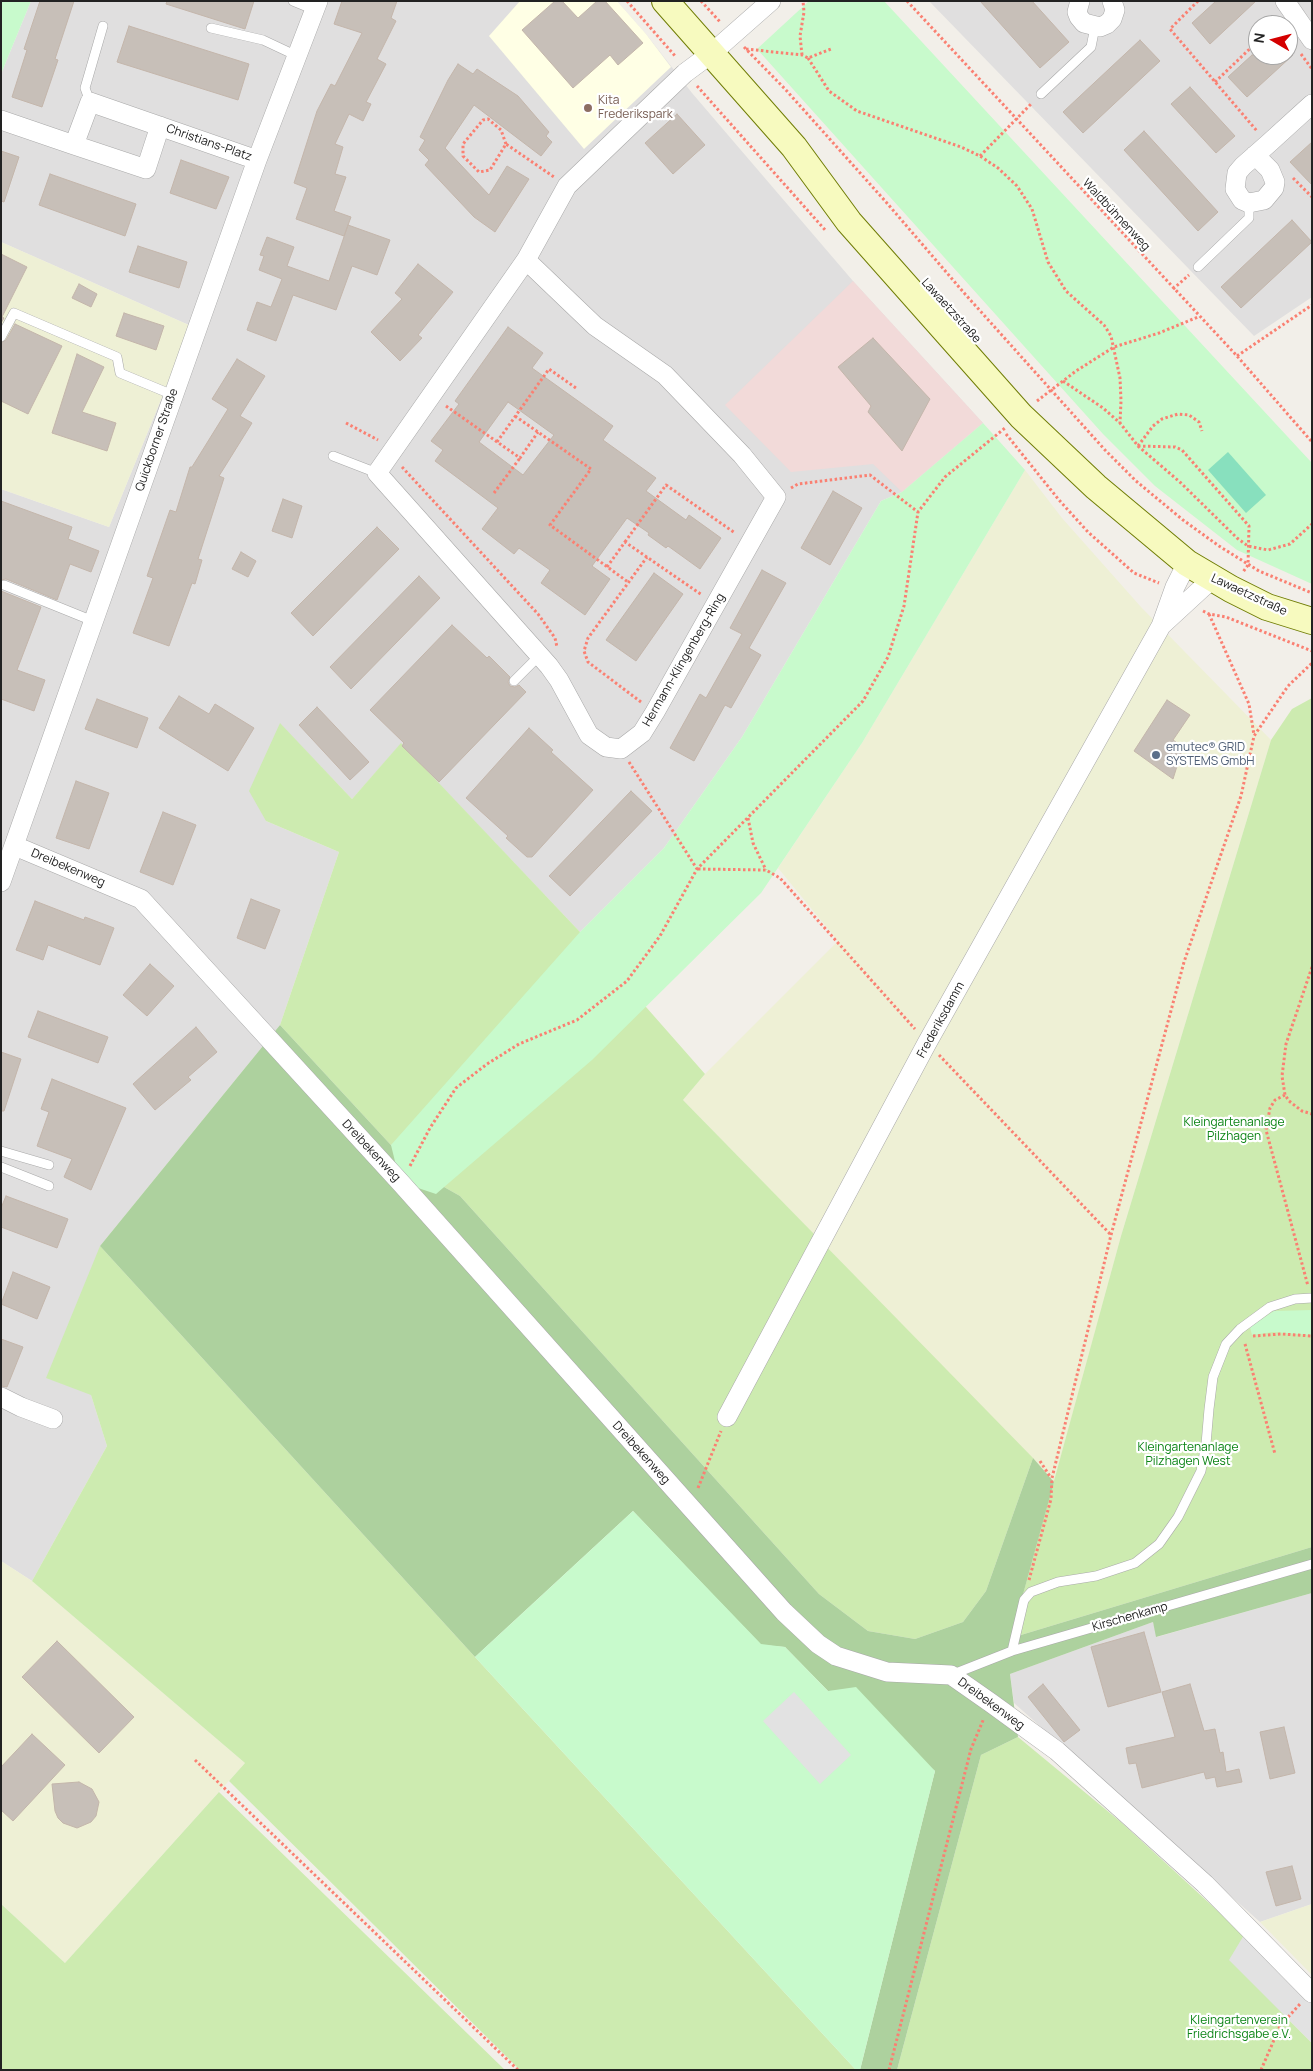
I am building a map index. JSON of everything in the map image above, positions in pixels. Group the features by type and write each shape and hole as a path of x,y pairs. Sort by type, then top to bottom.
{"street":[{"name":"Lawaetzstraße","path":"665,1 794,147 862,210 1036,403 1096,487 1186,563 1222,584 1268,606 1312,621"},
{"path":"621,749 606,748 589,735 559,680 544,661 378,473 526,260 567,186 684,73 712,53 739,42 771,1"},
{"path":"1080,1 1079,17 1084,23 1095,27 1108,24 1112,19 1115,10 1112,1"},
{"path":"1285,1 1312,40"},
{"name":"Quickborner Straße","path":"1,882 11,844 93,621 257,160 316,5"},
{"path":"74,145 90,102"},
{"name":"Christians-Platz","path":"90,102 257,160"},
{"path":"1261,150 1274,175 1274,188 1264,200 1249,203 1242,200 1235,189 1237,173 1261,150 1312,104"},
{"name":"Christians-Platz","path":"1,120 146,169 160,126"},
{"path":"526,260 595,326 665,375 742,455 776,497"},
{"name":"Hermann-Klingenberg-Ring","path":"621,749 642,733 655,712 776,497"},
{"name":"Frederiksdamm","path":"727,1417 927,1043 1161,626 1186,563"},
{"name":"Frederiksdamm","path":"1161,626 1222,584"},
{"name":"Dreibekenweg","path":"11,844 141,898 400,1182 784,1612 818,1644 836,1656 887,1672 951,1675 991,1703 1057,1751 1205,1884 1312,1993"},
{"path":"1,1397 53,1419"}],"lane":[{"path":"293,1 316,5"},
{"path":"90,102 85,88 103,26"},
{"path":"1041,94 1091,47 1095,27"},
{"path":"211,28 262,40 297,56"},
{"path":"1198,267 1249,218 1249,203"},
{"path":"1,337 14,313 117,357 120,373 173,395"},
{"path":"332,456 378,473"},
{"path":"4,585 93,621"},
{"path":"514,681 544,661"},
{"path":"1,1151 49,1164"},
{"path":"1,1167 50,1186"},
{"path":"1012,1651 1024,1600 1031,1592 1058,1582 1096,1576 1135,1563 1152,1551 1168,1533 1186,1503 1201,1471 1206,1444 1208,1409 1213,1377 1226,1344 1240,1329 1270,1308 1295,1299 1310,1298"},
{"name":"Kirschenkamp","path":"951,1675 1012,1651 1312,1564"}],"path":[{"path":"627,1 673,53 684,73 714,102"},
{"path":"701,1 785,89 965,294 1036,403 1105,450 1136,480 1183,520 1259,572 1312,594"},
{"path":"802,55 800,36 804,12 803,1"},
{"name":"Waldbühnenweg","path":"907,1 1236,356 1312,442"},
{"path":"1198,1 1170,29 1215,82 1261,150"},
{"path":"739,42 802,55 808,58 829,91 857,111 961,147 980,156 998,168 1017,186 1032,210 1048,262 1066,290 1104,326 1111,336 1120,378 1120,423"},
{"path":"808,58 831,48"},
{"path":"1215,82 1248,51"},
{"path":"980,156 1041,94"},
{"path":"506,144 490,170 479,172 463,156 463,144 483,120 488,119 500,130 506,144 567,186"},
{"path":"1288,172 1312,197"},
{"path":"1173,289 1198,267"},
{"path":"1236,356 1312,305"},
{"path":"400,1182 430,1128 456,1088 487,1064 519,1044 577,1020 627,981 660,936 697,869 863,701 888,657 904,606 918,512 945,477 1063,381 1094,359 1114,347 1159,333 1198,317"},
{"path":"497,442 549,369 576,388"},
{"path":"1063,381 1103,408 1120,423 1138,446 1248,546 1268,550 1290,544 1312,524"},
{"path":"432,395 520,458"},
{"path":"1138,446 1152,426 1162,419 1178,414 1189,415 1200,422 1202,431"},
{"path":"515,416 590,469 550,525 628,582"},
{"path":"346,423 381,442 538,614 554,638 557,647 555,658 544,661"},
{"path":"494,493 538,432"},
{"path":"1138,446 1175,447 1182,450 1250,526 1248,564"},
{"path":"776,497 798,484 870,475 918,512"},
{"path":"607,567 666,485 750,544"},
{"path":"625,542 688,586"},
{"path":"647,557 588,638 584,651 588,662 655,712"},
{"path":"1222,584 1248,564"},
{"path":"1209,614 1249,704 1254,736"},
{"path":"1024,1600 1051,1499 1052,1478 1111,1235 1184,962 1240,796 1254,736 1288,686 1312,663"},
{"path":"621,749 697,869"},
{"path":"748,817 752,843 766,870"},
{"path":"697,869 766,870 780,878 927,1043 1111,1235"},
{"path":"1312,966 1286,1044 1282,1076 1285,1095 1296,1108 1312,1114"},
{"path":"1285,1095 1275,1100 1270,1108 1266,1130 1267,1141 1306,1275 1310,1298"},
{"path":"1226,1344 1243,1338 1267,1334 1312,1336"},
{"path":"1243,1338 1275,1454"},
{"path":"690,1508 727,1417"},
{"path":"1040,1461 1052,1478"},
{"path":"889,2070 971,1748 991,1703"},
{"path":"195,1760 518,2070"},
{"path":"1261,2070 1280,2026 1286,2017 1312,1993"}],"shaded area":[{"path":"31,1 617,1 646,34 692,93 853,281 983,423 902,492 881,501 742,737 664,848 580,932 401,744 352,799 280,724 266,821 339,852 280,1025 100,1246 91,1395 107,1446 32,1581 1,1561 1,489 109,527 191,326 1,242 1,74"},
{"name":"Kita Frederikspark","path":"520,1 617,1 646,34 671,67 584,149 489,36"},
{"path":"929,1 1312,1 1312,297 1254,336"},
{"path":"1,242 191,326 109,527 1,489"},
{"path":"853,281 983,423 902,492 873,464 791,472 725,405"},
{"path":"1025,470 1062,518 1141,607 1271,740 1121,1236 1054,1482 683,1100 705,1074 838,941 778,868 862,743"},
{"path":"1,1561 32,1581 245,1763 65,1963 1,1904"},
{"path":"1312,1593 1312,1904 1260,1922 1014,1703 1010,1674 1153,1622 1157,1637"},
{"path":"794,1692 851,1755 820,1784 763,1721"},
{"path":"1312,1904 1312,1975 1260,1922"},
{"path":"1244,1935 1312,2004 1312,2043 1229,1960"}],"green space":[{"path":"1,1 31,1 1,74"},
{"path":"809,1 884,1 1312,463 1312,584 1237,550 1155,486 1103,434 757,49"},
{"path":"983,423 1025,470 862,743 761,893 592,1060 436,1194 400,1182 391,1145 580,932 664,848 742,737 881,501 902,492"},
{"path":"1228,452 1266,495 1246,513 1208,470"},
{"name":"Kleingartenanlage Pilzhagen West","path":"1312,698 1312,1547 1011,1638 1121,1236 1271,740 1292,709"},
{"path":"280,723 352,799 401,743 580,932 705,1074 683,1100 1033,1458 986,1591 963,1622 915,1639 868,1631 819,1594 460,1196 414,1170 280,1025 339,852 266,821 249,791"},
{"path":"280,1025 414,1170 460,1196 819,1594 868,1631 915,1639 963,1622 986,1591 1033,1458 1054,1482 1011,1638 1312,1547 1312,1593 1156,1637 1153,1622 1010,1674 1018,1737 981,1755 897,2070 860,2070 935,1771 828,1691 785,1647 761,1645 633,1511 475,1657 100,1246"},
{"path":"100,1246 475,1657 856,2070 520,2070 229,1781 245,1763 32,1581 107,1446 91,1395 46,1378"},
{"path":"1312,1310 1312,1335 1273,1332 1252,1335 1250,1327 1274,1311"},
{"path":"633,1511 761,1644 785,1647 828,1691 856,1687 935,1771 860,2070 856,2070 475,1657"},
{"name":"Kleingartenverein Friedrichsgabe e.V.","path":"1018,1737 1122,1823 1244,1935 1286,2017 1312,2043 1312,2070 897,2070 981,1755"},
{"path":"219,1792 505,2070 1,2069 1,1904 65,1963"}],"building":[{"path":"40,1 74,1 55,59 58,60 42,107 12,97 27,50 24,49"},
{"path":"167,1 254,1 245,29 166,4"},
{"path":"342,1 397,1 391,18 396,21 377,59 386,64 366,102 371,104 363,121 349,114 335,144 343,147 335,174 346,177 334,211 351,217 344,236 296,219 307,188 294,183 317,111 331,84 335,86 362,33 334,24"},
{"path":"555,1 562,1 578,18 597,1 605,1 643,43 618,65 610,55 573,88 522,30"},
{"path":"980,1 1032,1 1069,42 1040,68"},
{"path":"1216,1 1256,1 1210,44 1192,23"},
{"path":"129,26 249,64 238,100 117,62"},
{"path":"1140,40 1160,61 1083,133 1063,112"},
{"path":"1248,59 1248,65 1282,65 1247,97 1228,77"},
{"path":"458,64 473,74 477,69 518,96 549,132 546,136 552,142 541,156 474,105 445,148 489,195 507,166 529,179 495,232 474,217 425,165 429,160 419,150 425,140 420,137"},
{"path":"1190,87 1235,136 1216,153 1171,104"},
{"path":"677,114 705,145 673,174 645,143"},
{"path":"1144,131 1218,212 1198,231 1124,150"},
{"path":"1312,142 1312,185 1290,162"},
{"path":"1,151 19,157 4,202 1,201"},
{"path":"181,160 229,177 216,209 170,193"},
{"path":"50,174 136,204 125,236 39,205"},
{"path":"1292,220 1312,242 1241,308 1221,287"},
{"path":"348,225 390,240 377,275 352,266 336,310 293,295 276,341 247,330 257,302 271,307 282,279 259,270 264,256 260,255 267,237 294,247 287,266 329,281"},
{"path":"138,246 187,262 179,288 129,272"},
{"path":"1,254 27,267 2,317 4,318 1,323"},
{"path":"418,264 453,292 418,335 422,338 400,361 371,332 402,299 395,293"},
{"path":"79,284 97,294 91,307 72,298"},
{"path":"124,313 164,326 156,350 116,336"},
{"path":"15,324 62,346 28,414 1,401 1,343 6,340"},
{"path":"508,327 543,353 532,368 613,426 603,440 656,478 646,491 686,520 689,515 721,538 700,569 668,546 666,548 648,535 649,533 627,518 592,566 610,579 585,615 541,583 550,570 519,548 514,554 482,529 498,508 435,461 443,450 431,441 459,404 455,401","holes":["508,402 554,435 523,475 479,442"]},
{"path":"873,338 930,399 902,451 868,412 871,406 838,367"},
{"path":"77,354 104,367 82,412 116,423 107,451 52,433"},
{"path":"237,359 265,376 240,416 252,423 219,476 224,478 198,559 202,560 195,584 192,583 169,646 133,633 153,578 147,576 170,510 176,512 190,467 192,467 228,409 212,399"},
{"path":"833,491 862,508 830,565 801,548"},
{"path":"283,499 302,506 292,538 272,531"},
{"path":"1,501 72,527 68,539 99,551 91,572 70,564 57,600 6,579 1,580"},
{"path":"377,527 399,549 313,636 291,613"},
{"path":"241,552 256,561 248,577 232,569"},
{"path":"762,570 786,583 749,648 761,655 731,708 725,705 694,761 670,748 700,694 706,698 742,634 730,628"},
{"path":"654,573 683,594 636,661 606,640"},
{"path":"419,576 440,598 351,689 330,667"},
{"path":"1,591 41,607 17,670 45,680 34,711 1,699"},
{"path":"452,625 487,658 489,656 510,677 508,682 510,686 515,687 519,685 526,692 439,782 402,746 404,743 370,710"},
{"path":"179,696 209,714 215,704 254,728 228,771 159,728"},
{"path":"97,699 148,718 137,748 85,729"},
{"path":"1167,700 1190,715 1173,740 1183,747 1173,779 1134,751"},
{"path":"317,707 369,762 350,780 299,725"},
{"path":"529,728 553,750 551,752 593,790 532,857 527,857 506,838 508,836 466,798"},
{"path":"76,781 109,793 89,849 56,838"},
{"path":"631,791 652,811 570,896 549,876"},
{"path":"163,812 196,825 173,885 140,872"},
{"path":"251,899 280,910 265,949 237,938"},
{"path":"35,901 84,920 85,917 114,928 100,965 48,945 43,960 16,950"},
{"path":"150,964 174,986 147,1016 123,995"},
{"path":"38,1011 108,1037 98,1063 28,1037"},
{"path":"196,1027 217,1052 188,1077 191,1080 155,1110 133,1084"},
{"path":"1,1052 21,1059 4,1111 1,1111"},
{"path":"52,1079 126,1108 91,1190 64,1177 72,1159 37,1146 49,1112 41,1109"},
{"path":"6,1196 68,1219 57,1248 1,1227 1,1208"},
{"path":"13,1272 50,1287 37,1319 1,1304"},
{"path":"1,1339 23,1347 7,1387 1,1386"},
{"path":"1144,1632 1161,1692 1108,1707 1091,1647"},
{"path":"57,1641 134,1717 99,1753 22,1677"},
{"path":"1043,1684 1080,1730 1064,1742 1028,1697"},
{"path":"1190,1684 1204,1731 1215,1729 1220,1753 1223,1752 1226,1772 1239,1769 1242,1782 1217,1787 1215,1777 1206,1779 1204,1772 1142,1788 1136,1763 1129,1764 1126,1748 1175,1737 1162,1692"},
{"path":"1284,1727 1295,1773 1270,1779 1260,1732"},
{"path":"32,1734 65,1765 13,1821 1,1810 1,1767"},
{"path":"79,1782 92,1789 99,1802 96,1816 91,1822 77,1828 63,1823 58,1818 55,1811 52,1784"},
{"path":"1292,1866 1301,1899 1276,1906 1266,1872"}],"place":[{"name":"Kita Frederikspark","path":"588,108"},
{"name":"emutec® GRID SYSTEMS GmbH","path":"1156,755"}],"park label":[{"name":"Kleingartenanlage Pilzhagen","path":"1234,1130"}]}
